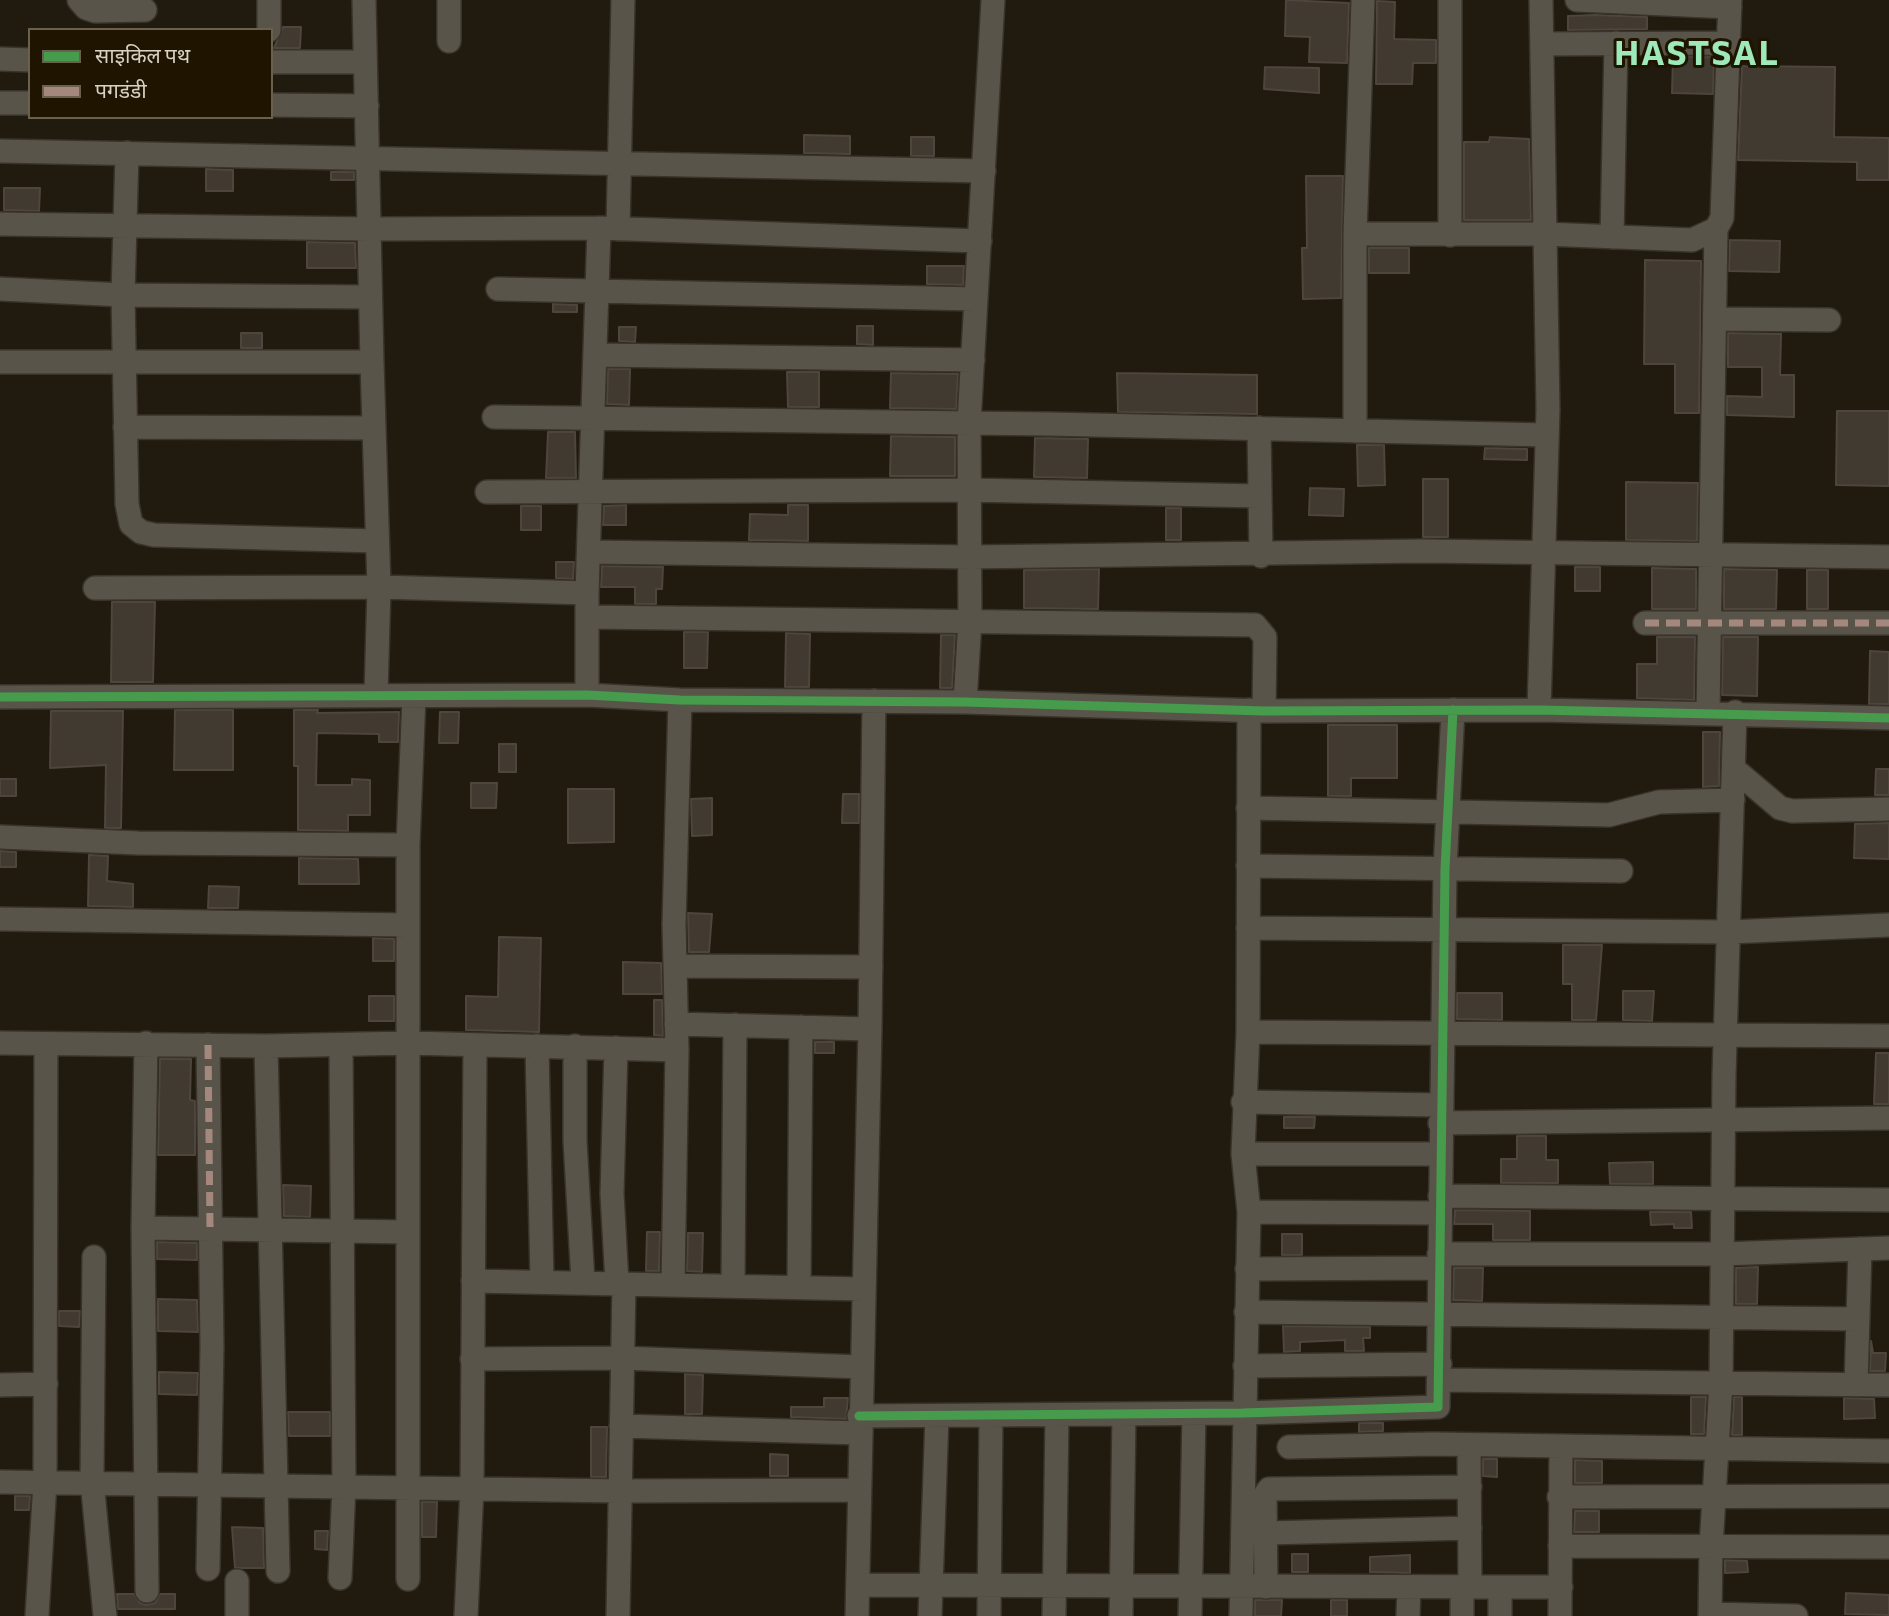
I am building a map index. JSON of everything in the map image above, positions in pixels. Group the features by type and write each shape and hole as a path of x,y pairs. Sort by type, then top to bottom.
{"street":[{"path":"79,0 86,8 95,11 145,13"},
{"path":"269,0 269,28"},
{"path":"364,0 369,297 379,587 376,694"},
{"path":"449,0 449,41"},
{"path":"587,695 587,593 597,291 620,163 623,0"},
{"path":"965,702 970,620 970,422 993,0"},
{"path":"1355,430 1354,234 1363,0"},
{"path":"1450,0 1450,235"},
{"path":"1539,710 1547,435 1541,0"},
{"path":"1577,0 1730,3 1722,218 1716,229 1708,712"},
{"path":"1612,237 1616,43"},
{"path":"1542,44 1730,43"},
{"path":"0,60 28,60"},
{"path":"273,62 365,62"},
{"path":"0,103 28,103"},
{"path":"273,105 367,106"},
{"path":"0,151 984,171"},
{"path":"127,153 123,295 128,516 131,524 141,532 154,535 377,541"},
{"path":"0,224 609,229 980,241"},
{"path":"1354,234 1545,234 1692,240 1716,229"},
{"path":"0,289 123,295 369,297"},
{"path":"498,289 976,299"},
{"path":"1715,319 1829,320"},
{"path":"595,355 973,360"},
{"path":"0,362 372,362"},
{"path":"494,417 970,422 1547,435"},
{"path":"125,427 373,428"},
{"path":"1259,428 1261,556"},
{"path":"487,492 591,494 969,490 1260,496"},
{"path":"589,552 969,557 1261,556 1424,551 1710,552 1889,557"},
{"path":"95,588 379,587 587,593"},
{"path":"587,617 1255,625 1265,637 1248,808 1248,1032 1243,1102 1243,1154 1249,1212 1241,1616"},
{"path":"1645,623 1889,624"},
{"path":"0,697 587,695 680,700 965,702 1256,711 1735,712 1889,718"},
{"path":"408,1579 408,845 414,696"},
{"path":"673,1284 680,700"},
{"path":"857,1616 874,701"},
{"path":"621,1426 859,1424 937,1416 1434,1409 1440,1403 1440,1114 1445,869 1453,710"},
{"path":"1735,712 1723,1122 1721,1383 1711,1547 1710,1615 1796,1616"},
{"path":"1734,769 1780,808 1792,811 1889,810"},
{"path":"1248,808 1609,815 1660,802 1733,800"},
{"path":"0,837 138,843 408,845"},
{"path":"1248,866 1621,872"},
{"path":"0,919 408,925"},
{"path":"1248,928 1729,932 1889,925"},
{"path":"675,967 871,967"},
{"path":"676,1024 870,1029"},
{"path":"733,1285 735,1025"},
{"path":"799,1286 801,1027"},
{"path":"1248,1032 1889,1036"},
{"path":"0,1043 146,1042 266,1046 410,1043 677,1050"},
{"path":"146,1042 143,1228 147,1591"},
{"path":"37,1616 45,1482 46,1044"},
{"path":"208,1045 212,1346 208,1569"},
{"path":"340,1578 344,1485 341,1045"},
{"path":"466,1616 472,1488 475,1045"},
{"path":"266,1046 278,1571"},
{"path":"537,1046 542,1282"},
{"path":"575,1046 575,1141 583,1282"},
{"path":"616,1048 612,1194 620,1283 618,1616"},
{"path":"1243,1102 1440,1114 1723,1122 1889,1118"},
{"path":"1243,1154 1440,1154"},
{"path":"1249,1212 1722,1198 1889,1200"},
{"path":"143,1228 408,1232"},
{"path":"1247,1269 1889,1248"},
{"path":"1856,1385 1860,1249"},
{"path":"94,1257 92,1481 105,1616"},
{"path":"473,1280 864,1289"},
{"path":"1246,1312 1858,1319"},
{"path":"472,1359 621,1358 862,1367"},
{"path":"1245,1366 1721,1383 1889,1385"},
{"path":"0,1385 46,1384"},
{"path":"1190,1616 1194,1414"},
{"path":"1054,1616 1058,1415"},
{"path":"1121,1616 1124,1415"},
{"path":"930,1616 937,1416"},
{"path":"989,1616 991,1416"},
{"path":"1289,1447 1469,1445 1889,1451"},
{"path":"1462,1616 1470,1528 1469,1445"},
{"path":"1560,1616 1561,1446"},
{"path":"0,1482 92,1481 620,1491 858,1490"},
{"path":"1266,1587 1265,1495 1269,1489 1470,1487"},
{"path":"1559,1497 1889,1496"},
{"path":"1266,1533 1470,1528"},
{"path":"1560,1546 1889,1548"},
{"path":"237,1581 237,1616"},
{"path":"858,1586 1561,1587"},
{"path":"1408,1616 1409,1587"},
{"path":"1500,1587 1500,1616"}],"building":[{"path":"1286,0 1349,3 1347,63 1309,62 1310,37 1285,36"},
{"path":"1377,1 1395,2 1394,39 1436,40 1436,63 1413,63 1412,84 1376,84"},
{"path":"1568,16 1647,17 1647,29 1568,30"},
{"path":"283,27 301,27 300,48 274,48"},
{"path":"1673,57 1714,57 1713,94 1672,93"},
{"path":"1742,66 1835,67 1834,137 1889,138 1889,180 1857,180 1857,162 1738,160"},
{"path":"1265,67 1319,68 1319,93 1264,89"},
{"path":"804,135 850,136 850,154 804,153"},
{"path":"911,137 934,137 934,156 911,156"},
{"path":"1490,137 1529,139 1531,220 1464,220 1464,142 1489,142"},
{"path":"206,169 233,170 233,191 206,191"},
{"path":"331,172 354,172 354,180 331,180"},
{"path":"1306,176 1343,176 1341,298 1303,299 1302,248 1307,248"},
{"path":"4,188 40,188 39,211 4,210"},
{"path":"1730,240 1780,241 1779,272 1729,271"},
{"path":"307,242 355,243 356,268 307,268"},
{"path":"1369,248 1409,248 1409,273 1369,273"},
{"path":"1645,260 1701,261 1699,413 1675,413 1675,364 1644,364"},
{"path":"927,266 964,266 963,285 927,284"},
{"path":"553,304 577,305 577,312 553,312"},
{"path":"857,326 873,326 873,345 857,344"},
{"path":"619,327 636,327 635,342 619,341"},
{"path":"241,333 262,333 262,348 241,348"},
{"path":"1728,333 1781,334 1780,375 1794,375 1794,417 1727,415 1727,396 1762,397 1762,367 1728,367"},
{"path":"608,369 630,369 629,405 607,404"},
{"path":"787,372 819,372 819,407 788,407"},
{"path":"891,373 958,374 956,409 890,408"},
{"path":"1117,373 1257,375 1257,414 1118,412"},
{"path":"1837,411 1889,411 1889,486 1836,485"},
{"path":"548,432 575,432 576,478 546,478"},
{"path":"891,436 955,437 955,476 890,476"},
{"path":"1035,438 1088,439 1087,478 1034,477"},
{"path":"1357,445 1384,445 1385,485 1358,486"},
{"path":"1485,448 1527,449 1527,460 1484,459"},
{"path":"1423,479 1448,479 1448,537 1423,537"},
{"path":"1626,482 1698,483 1697,541 1626,540"},
{"path":"1310,488 1344,489 1343,516 1309,515"},
{"path":"626,505 626,525 603,525 604,506"},
{"path":"788,505 808,505 808,541 749,540 750,514 788,515"},
{"path":"521,506 541,506 541,530 521,530"},
{"path":"1166,508 1181,508 1181,540 1166,540"},
{"path":"556,562 574,562 573,579 556,578"},
{"path":"602,566 663,567 662,589 656,589 656,604 635,604 635,587 601,587"},
{"path":"1575,567 1600,567 1600,591 1575,591"},
{"path":"1652,568 1696,569 1696,609 1652,609"},
{"path":"1099,569 1098,609 1024,608 1024,570"},
{"path":"1724,569 1777,570 1776,609 1724,609"},
{"path":"1807,570 1828,570 1828,609 1807,609"},
{"path":"112,602 155,602 153,682 111,682"},
{"path":"684,632 708,632 707,668 684,668"},
{"path":"786,633 810,634 809,687 785,687"},
{"path":"941,635 955,635 952,688 940,688"},
{"path":"1657,637 1695,637 1694,700 1637,698 1637,664 1657,664"},
{"path":"1723,637 1758,637 1757,696 1722,695"},
{"path":"1870,651 1889,652 1889,704 1869,704"},
{"path":"175,710 233,710 233,770 174,770"},
{"path":"294,710 318,710 317,713 399,712 398,742 379,742 379,734 317,733 316,785 352,785 352,779 370,780 370,815 348,815 348,831 298,830 298,766 294,766"},
{"path":"51,711 123,711 121,828 105,828 106,765 50,768"},
{"path":"440,712 459,712 458,743 439,743"},
{"path":"1328,725 1397,725 1397,778 1351,778 1351,796 1328,796"},
{"path":"1703,732 1720,732 1719,786 1703,787"},
{"path":"499,744 516,744 516,772 499,772"},
{"path":"1876,769 1889,769 1889,795 1875,795"},
{"path":"0,779 16,779 16,796 0,796"},
{"path":"471,783 497,783 496,808 471,808"},
{"path":"568,789 614,789 614,842 568,843"},
{"path":"843,794 859,794 859,823 842,823"},
{"path":"712,798 712,835 692,836 691,799"},
{"path":"1889,823 1889,859 1854,858 1855,824"},
{"path":"0,851 16,852 16,867 0,867"},
{"path":"89,855 108,856 107,881 133,884 133,907 88,906"},
{"path":"299,858 358,859 359,884 299,884"},
{"path":"209,886 239,887 238,908 208,908"},
{"path":"688,913 712,914 709,952 689,952"},
{"path":"499,937 541,938 539,1032 466,1030 466,996 498,997"},
{"path":"373,938 394,939 394,961 373,961"},
{"path":"1563,945 1602,945 1596,1020 1572,1020 1572,984 1563,984"},
{"path":"623,962 661,963 662,994 623,994"},
{"path":"1623,991 1654,991 1652,1021 1623,1020"},
{"path":"1457,993 1502,993 1502,1020 1457,1019"},
{"path":"369,996 394,996 394,1021 369,1021"},
{"path":"654,1000 662,1000 663,1036 654,1035"},
{"path":"815,1042 834,1042 834,1053 815,1053"},
{"path":"1876,1053 1889,1053 1889,1104 1874,1104"},
{"path":"160,1059 191,1059 190,1100 195,1101 195,1155 158,1155"},
{"path":"1284,1117 1315,1117 1314,1128 1284,1128"},
{"path":"1517,1136 1546,1136 1546,1160 1558,1160 1558,1183 1501,1183 1501,1159 1517,1159"},
{"path":"1653,1162 1653,1184 1610,1184 1609,1163"},
{"path":"283,1185 311,1186 310,1217 284,1216"},
{"path":"1455,1210 1530,1211 1530,1240 1493,1240 1493,1224 1454,1224"},
{"path":"1650,1212 1691,1212 1692,1228 1674,1228 1674,1224 1651,1225"},
{"path":"647,1232 660,1232 659,1271 646,1271"},
{"path":"688,1233 703,1233 702,1272 687,1271"},
{"path":"1282,1234 1302,1234 1302,1255 1282,1255"},
{"path":"157,1242 197,1243 197,1260 157,1259"},
{"path":"1758,1267 1757,1304 1736,1304 1736,1268"},
{"path":"1454,1268 1483,1268 1482,1301 1453,1300"},
{"path":"158,1299 197,1300 198,1332 158,1331"},
{"path":"59,1311 80,1311 79,1327 59,1326"},
{"path":"1283,1326 1370,1327 1370,1338 1363,1338 1364,1351 1345,1351 1345,1340 1300,1342 1300,1351 1284,1352"},
{"path":"1871,1341 1873,1353 1886,1353 1885,1371 1870,1371"},
{"path":"159,1372 198,1373 197,1395 159,1394"},
{"path":"685,1374 703,1375 702,1414 685,1414"},
{"path":"1691,1397 1706,1397 1704,1434 1691,1434"},
{"path":"1734,1397 1742,1397 1742,1435 1732,1435"},
{"path":"824,1398 848,1398 846,1419 791,1417 791,1407 824,1407"},
{"path":"1844,1398 1874,1399 1875,1418 1844,1419"},
{"path":"288,1412 330,1412 330,1436 289,1436"},
{"path":"1359,1423 1383,1423 1383,1431 1359,1432"},
{"path":"591,1427 607,1427 606,1477 591,1477"},
{"path":"770,1454 788,1455 788,1476 770,1476"},
{"path":"1483,1459 1497,1459 1497,1477 1483,1476"},
{"path":"1575,1460 1602,1461 1602,1483 1575,1483"},
{"path":"15,1496 30,1496 29,1510 15,1510"},
{"path":"422,1502 437,1502 436,1537 422,1537"},
{"path":"1575,1511 1599,1511 1599,1532 1574,1532"},
{"path":"232,1527 263,1528 264,1568 235,1568"},
{"path":"315,1531 328,1531 327,1550 315,1549"},
{"path":"1292,1554 1308,1554 1308,1572 1292,1572"},
{"path":"1410,1555 1410,1573 1370,1572 1370,1557"},
{"path":"1725,1560 1747,1561 1748,1572 1725,1573"},
{"path":"1846,1593 1889,1595 1889,1615 1845,1614"},
{"path":"117,1594 134,1594 140,1603 146,1605 155,1603 160,1594 175,1594 175,1609 118,1609"},
{"path":"1255,1600 1282,1600 1281,1616 1255,1616"},
{"path":"1331,1600 1347,1600 1347,1616 1331,1616"}],"marked path":[{"path":"1645,623 1889,623"},
{"path":"208,1045 210,1227"}],"cycle path":[{"path":"0,697 587,695 680,700 965,702 1264,711 1539,710 1889,718"},
{"path":"859,1416 1243,1413 1438,1407 1445,869 1453,710"}],"district":[{"name":"HASTSAL","path":"1697,54"}]}
